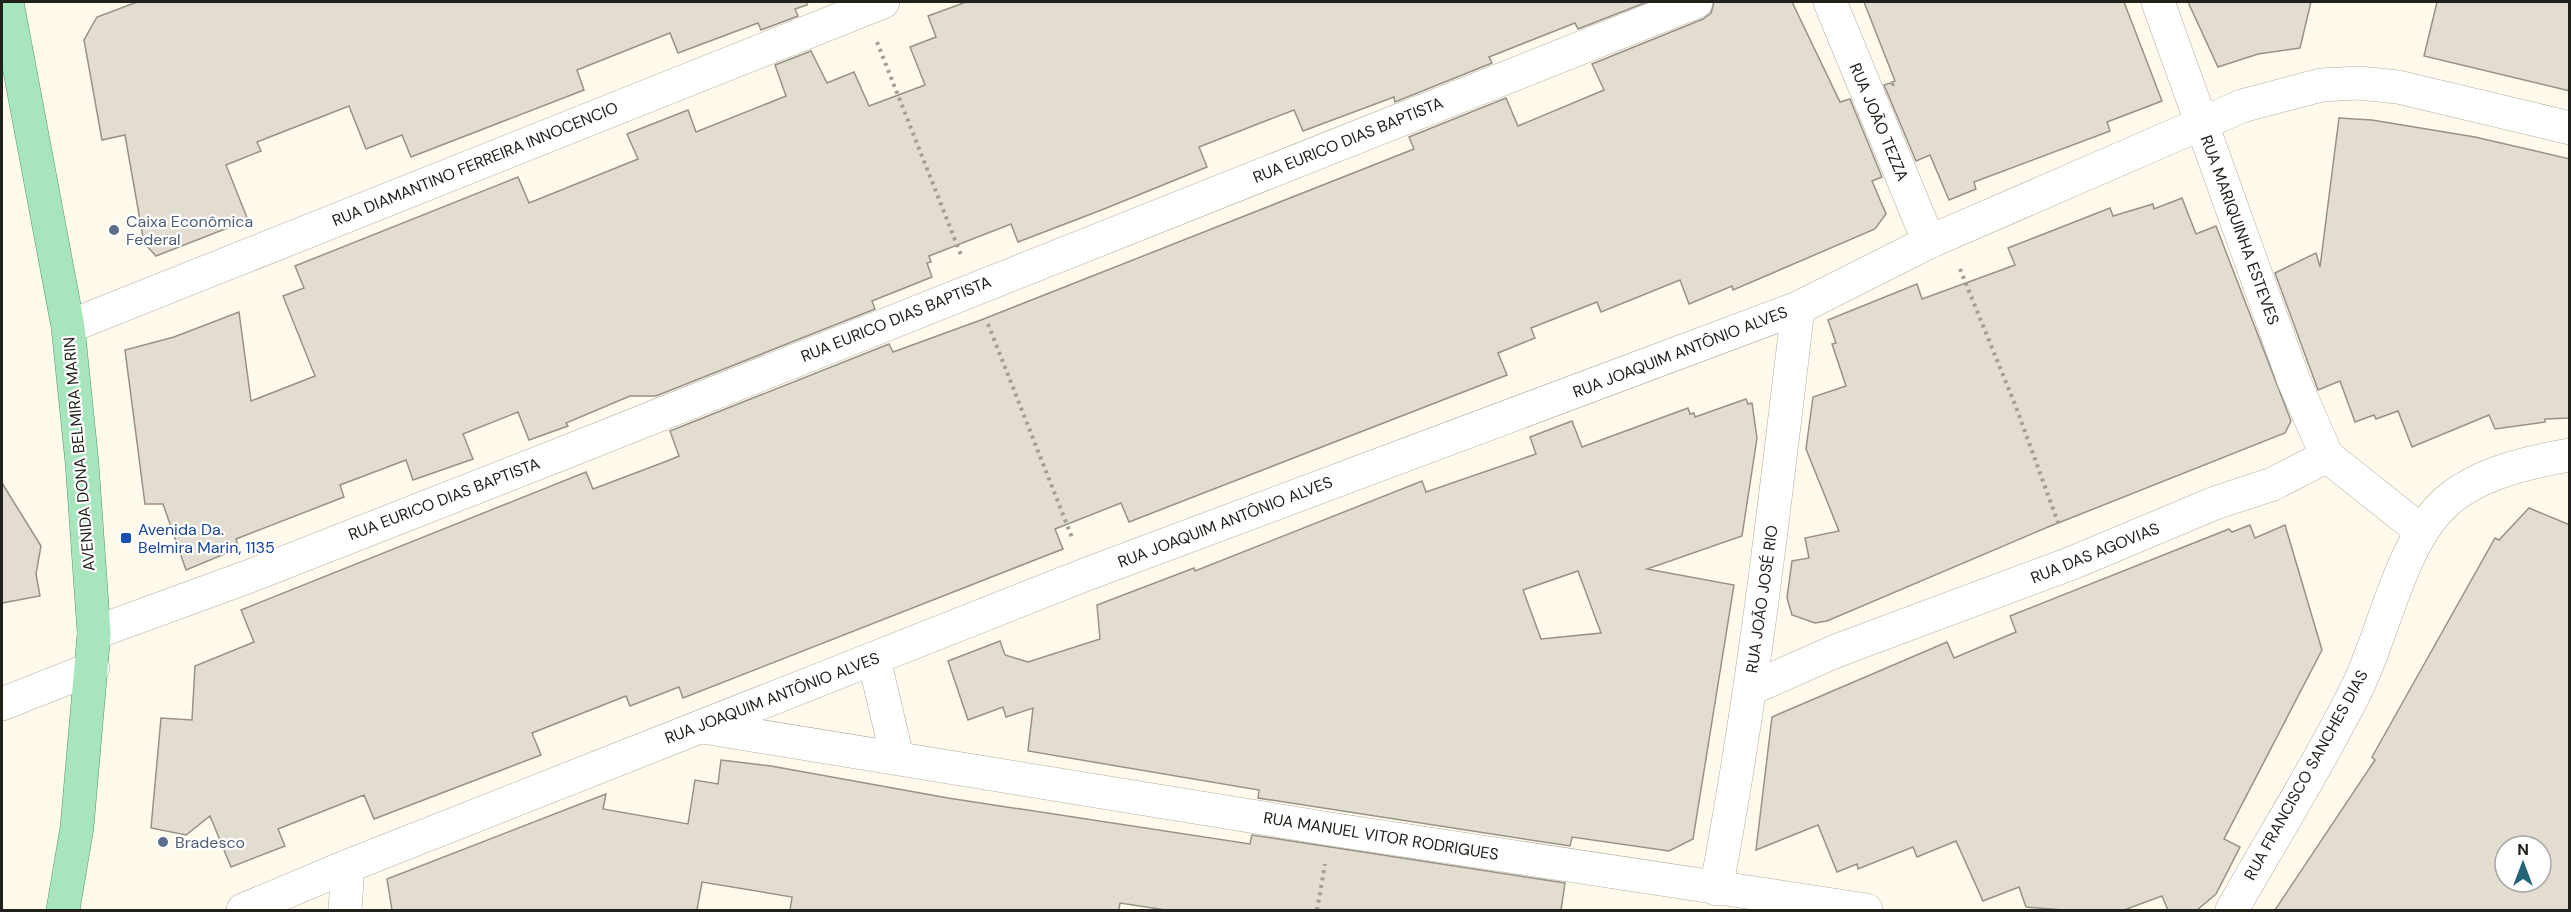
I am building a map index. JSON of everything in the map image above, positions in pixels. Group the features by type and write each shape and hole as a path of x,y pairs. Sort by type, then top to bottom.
{"main road":[{"name":"AVENIDA DONA BELMIRA MARIN","path":"7,2 68,327 82,463 94,633 93,668 77,826 63,910"}],"street":[{"name":"RUA DIAMANTINO FERREIRA INNOCENCIO","path":"68,327 883,2"},
{"name":"RUA EURICO DIAS BAPTISTA","path":"94,633 239,580 556,456 1696,2"},
{"name":"RUA JOÃO TEZZA","path":"1830,2 1938,238"},
{"name":"RUA MARIQUINHA ESTEVES","path":"2158,2 2294,381 2327,456"},
{"name":"RUA JOAQUIM ANTÔNIO ALVES","path":"243,910 348,866 1087,574 1798,308 1938,238 2242,106 2321,85 2358,83 2398,87 2570,128"},
{"name":"RUA JOÃO JOSÉ RIO","path":"1716,889 1739,771 1798,308"},
{"name":"RUA FRANCISCO SANCHES DIAS","path":"2232,910 2357,687 2420,530 2448,500 2484,479 2534,461 2570,455"},
{"path":"2327,456 2420,530"},
{"name":"RUA DAS AGOVIAS","path":"1750,689 1836,651 2072,562 2215,503 2273,484 2327,456"},
{"path":"874,659 897,757"},
{"path":"2,704 93,668"},
{"name":"RUA MANUEL VITOR RODRIGUES","path":"700,727 897,757 1330,829 1866,910"},
{"path":"345,910 348,866"}],"path":[{"path":"1938,238 2016,407 2072,562"},
{"path":"1317,910 1330,829"}],"building":[{"path":"137,2 807,2 807,5 795,9 798,16 761,30 758,23 678,53 670,33 577,70 584,90 411,157 402,135 366,149 349,106 257,142 261,151 226,165 248,220 156,256 144,243 125,135 102,140 84,40 97,17"},
{"path":"966,2 1647,2 1578,29 1575,23 1489,57 1492,63 1395,102 1394,97 1303,131 1294,110 1268,120 1199,147 1207,167 1104,209 1018,242 1011,224 929,256 931,262 927,263 932,277 872,301 875,309 656,396 630,396 566,423 568,426 529,440 518,412 463,434 473,459 413,480 406,460 340,485 344,497 236,539 239,548 186,570 163,504 145,504 125,350 174,337 239,312 251,401 315,376 283,296 304,288 295,266 518,177 529,203 638,159 627,134 688,110 696,132 786,96 775,65 811,51 827,83 854,72 869,106 925,85 910,47 936,37 928,16"},
{"path":"1714,2 1792,2 1840,102 1850,99 1882,177 1872,181 1886,214 1875,229 1733,290 1732,286 1689,304 1680,280 1601,312 1597,302 1531,328 1535,338 1498,353 1507,375 1129,522 1121,503 1055,529 1063,549 683,698 679,687 630,706 626,696 532,733 541,755 374,819 364,795 278,829 285,846 231,867 210,816 186,835 151,828 161,718 192,720 195,666 254,642 241,610 586,472 593,489 667,461 679,456 670,431 889,344 893,352 981,320 1414,149 1409,137 1506,98 1518,126 1604,90 1592,64 1703,19 1711,13"},
{"path":"1864,2 2124,2 2162,101 2107,122 2110,131 1974,182 1976,189 1949,200 1930,155 1916,161 1884,85 1890,83 1894,86 1892,82 1895,81"},
{"path":"2188,2 2311,2 2300,48 2258,54 2218,67"},
{"path":"2437,2 2570,2 2570,91 2424,56"},
{"path":"2339,118 2372,120 2475,137 2570,159 2570,418 2545,419 2545,422 2495,429 2489,415 2412,447 2398,411 2376,419 2374,415 2355,422 2340,381 2318,390 2275,273 2316,253 2320,267"},
{"path":"2182,198 2196,234 2216,226 2291,421 2285,433 2048,527 1827,621 1815,623 1792,615 1787,598 1792,561 1809,558 1805,538 1839,531 1806,449 1813,397 1846,386 1832,344 1836,343 1828,320 1917,284 1922,299 2015,265 2008,248 2110,208 2113,216 2153,204 2154,209"},
{"path":"1746,399 1748,404 1752,403 1757,438 1742,536 1647,569 1734,585 1693,839 1669,851 1572,837 1570,846 1258,798 1259,790 1028,751 1033,708 1006,717 1003,707 968,720 948,661 1000,641 1005,655 1028,662 1100,639 1097,605 1194,568 1195,571 1422,481 1426,492 1536,454 1530,437 1572,421 1582,447 1688,408 1690,414 1694,413 1695,417","holes":["1578,571 1601,633 1541,639 1523,590"]},
{"path":"2,483 41,546 36,574 40,596 2,603"},
{"path":"2529,508 2570,525 2570,910 2275,910 2375,760 2372,757 2495,538 2499,540"},
{"path":"2250,525 2255,538 2285,525 2322,650 2224,839 2240,847 2216,894 2197,910 2168,910 2162,896 2124,910 2064,910 2026,907 2019,887 1983,901 1956,841 1917,857 1913,847 1858,869 1857,864 1837,872 1818,825 1756,850 1772,717 1947,642 1954,658 2016,632 2010,616 2229,529 2232,532"},
{"path":"721,760 771,766 948,798 1250,844 1252,835 1565,883 1561,910 1166,910 1120,903 1119,910 790,910 792,897 702,882 697,910 392,910 387,879 606,794 603,809 688,824 695,780 718,784"}],"place":[{"name":"Caixa Econômica Federal","path":"114,230"},
{"name":"Avenida Da. Belmira Marin, 1135","path":"126,538"},
{"name":"Bradesco","path":"163,842"}]}
